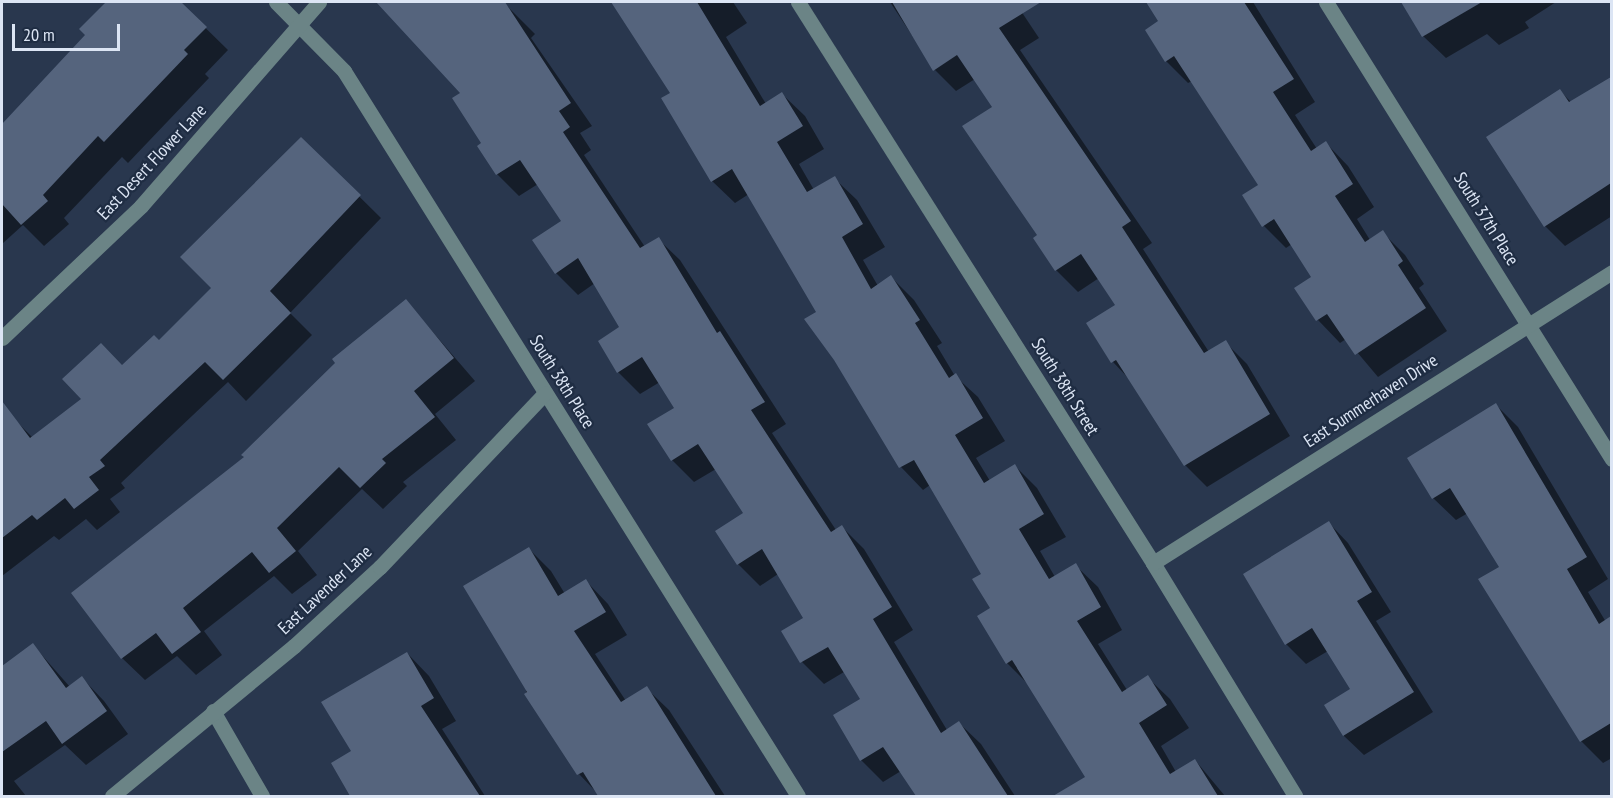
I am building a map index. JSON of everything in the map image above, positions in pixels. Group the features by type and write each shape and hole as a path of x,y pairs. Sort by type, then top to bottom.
{"street":[{"name":"South 38th Place","path":"276,2 300,23 344,71 798,796"},
{"name":"East Desert Flower Lane","path":"2,339 141,206 319,2"},
{"name":"South 38th Street","path":"798,2 1153,563 1295,796"},
{"name":"South 37th Place","path":"1326,2 1529,323 1611,459"},
{"name":"East Summerhaven Drive","path":"1153,563 1611,272"},
{"name":"East Lavender Lane","path":"112,796 294,646 380,567 546,393"},
{"path":"213,711 262,796"}],"building":[{"path":"106,2 181,2 207,27 184,50 188,54 104,142 98,136 43,195 48,201 21,225 2,204 2,124 85,35 79,29"},
{"path":"376,2 505,2 571,103 559,111 570,127 563,132 640,248 659,237 717,333 720,331 765,402 751,410 831,532 842,525 892,607 873,619 941,733 959,721 1008,796 916,796 883,747 860,761 833,715 860,699 828,647 800,663 781,631 803,618 762,549 737,565 715,531 743,513 698,444 671,461 647,424 674,408 642,357 617,373 598,341 619,327 578,258 555,274 532,240 561,221 520,160 496,175 477,146 481,143 452,98 460,93"},
{"path":"611,2 697,2 760,106 782,92 803,126 777,142 807,192 835,176 863,224 842,237 871,289 891,275 920,320 915,323 949,378 956,373 983,418 955,435 984,483 1015,464 1044,514 1019,529 1049,579 1076,563 1101,607 1077,621 1122,692 1148,675 1167,705 1139,723 1170,774 1195,759 1218,796 1053,796 1085,777 1012,660 1006,664 977,616 990,608 972,579 981,574 914,460 899,468 834,360 804,319 816,312 732,169 711,182 661,98 670,93"},
{"path":"892,2 1041,2 999,28 1131,221 1122,227 1204,353 1226,340 1270,414 1184,466 1116,360 1111,363 1086,323 1115,305 1081,254 1055,271 1033,238 1037,235 962,126 992,107 957,55 933,71"},
{"path":"1146,2 1244,2 1294,79 1273,92 1311,151 1326,141 1353,184 1335,196 1365,242 1383,230 1403,261 1398,265 1426,308 1355,355 1327,314 1316,321 1294,288 1311,277 1274,219 1262,227 1242,195 1258,185 1174,56 1165,62 1145,30 1158,21"},
{"path":"1401,2 1482,2 1422,37"},
{"path":"1611,77 1611,183 1544,227 1486,137 1560,89 1569,102"},
{"path":"301,137 361,195 270,291 291,313 223,380 205,362 100,460 105,466 89,477 99,490 74,509 65,498 37,520 32,515 2,538 2,401 30,438 81,399 62,379 101,343 122,365 154,335 159,340 211,288 180,257"},
{"path":"406,299 454,358 414,391 435,417 382,459 386,463 360,488 339,467 277,528 296,551 269,573 252,552 183,608 201,632 172,654 156,633 121,659 71,593 244,457 241,455 335,363 332,359"},
{"path":"1496,403 1587,557 1567,569 1599,624 1611,616 1611,723 1580,742 1478,579 1499,567 1450,488 1432,499 1407,458"},
{"path":"1329,521 1372,592 1357,601 1414,692 1343,736 1324,705 1350,689 1312,628 1285,645 1243,574"},
{"path":"529,547 558,596 586,579 606,612 574,631 621,702 647,686 716,796 598,796 583,772 577,775 524,694 527,692 463,586"},
{"path":"33,643 66,688 82,676 107,711 62,744 46,721 2,752 2,666"},
{"path":"407,652 434,698 421,706 480,796 350,796 331,763 351,751 321,702"}]}
